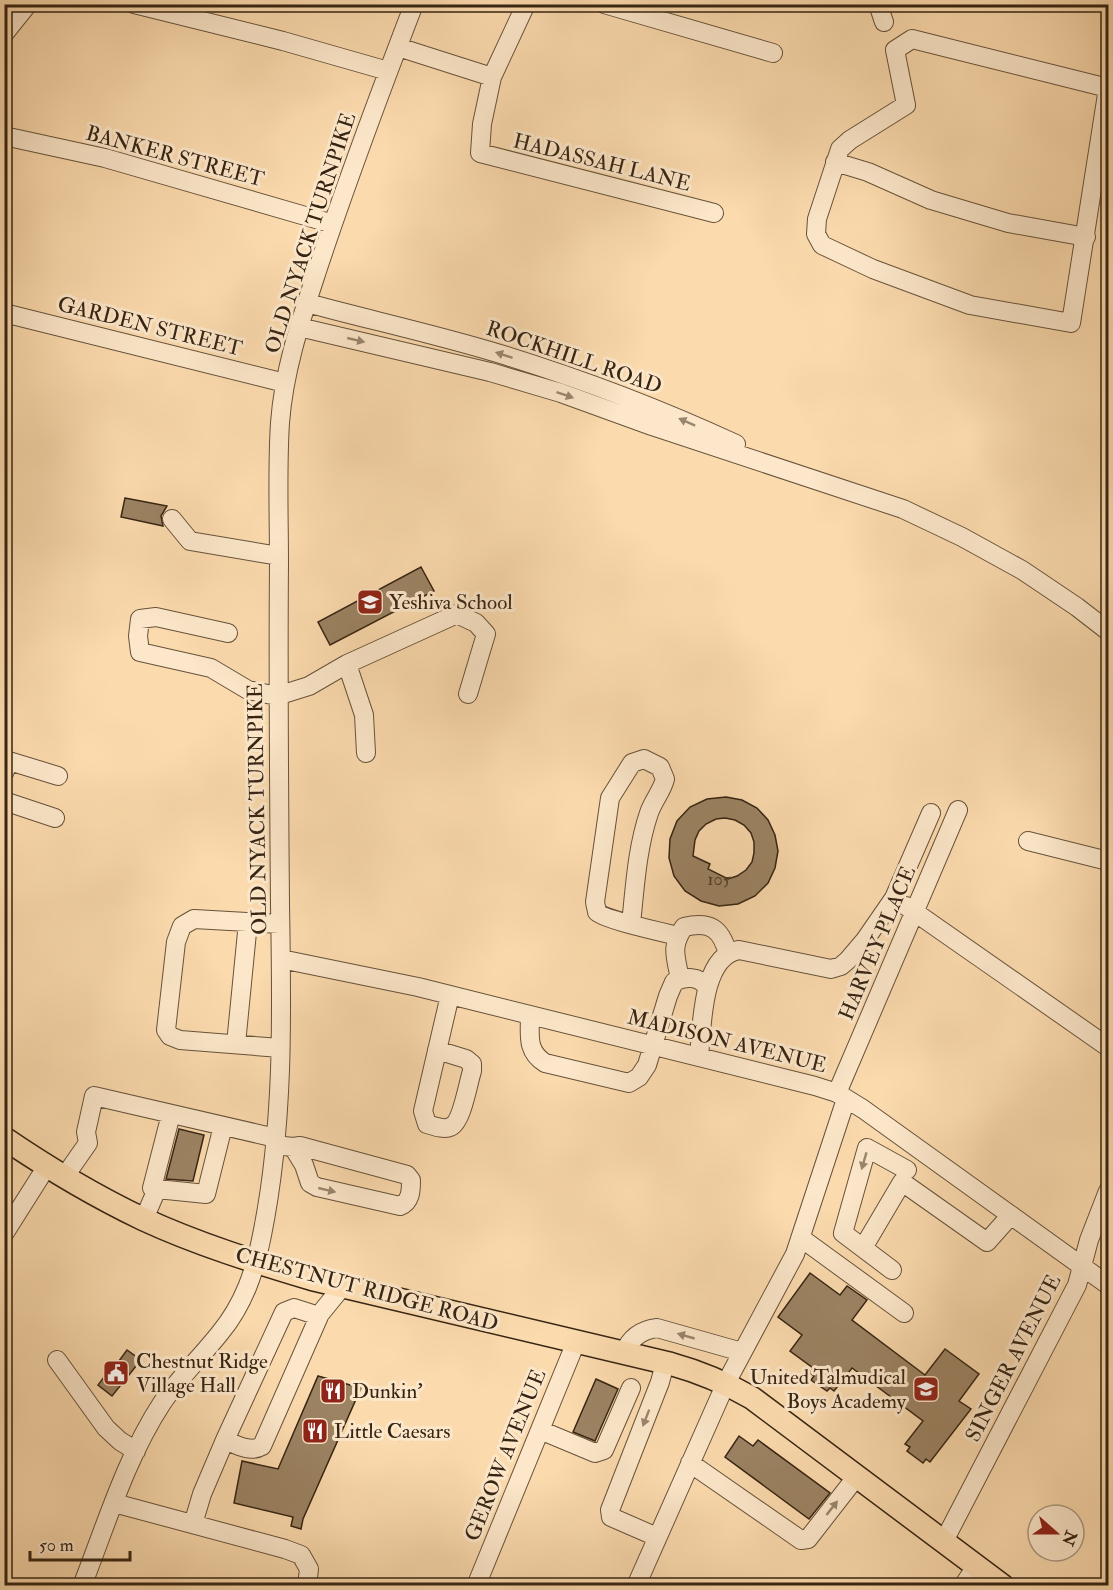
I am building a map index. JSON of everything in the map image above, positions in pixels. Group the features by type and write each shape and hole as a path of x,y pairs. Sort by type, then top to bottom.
{"main road":[{"name":"CHESTNUT RIDGE ROAD","path":"4,1138 56,1171 144,1219 256,1262 313,1280 665,1363 726,1383 752,1398 1003,1586"}],"street":[{"path":"4,34 28,4"},
{"path":"134,4 283,41 388,71"},
{"name":"OLD NYACK TURNPIKE","path":"82,1586 114,1503 146,1430 163,1401 220,1334 247,1290 256,1262 282,1144 279,1103 281,959 277,696 280,421 285,383 299,327 333,224 414,4"},
{"path":"398,47 492,77 526,4"},
{"path":"604,4 773,53"},
{"path":"912,39 1108,88 1071,323 970,304 873,268 822,245 816,234 817,219 835,162 840,149 850,140 906,105 895,50 912,39"},
{"name":"HADASSAH LANE","path":"492,77 482,124 480,153 714,213"},
{"name":"BANKER STREET","path":"4,136 105,158 333,224"},
{"path":"835,162 868,172 931,200 1008,223 1086,237"},
{"name":"ROCKHILL ROAD","path":"307,303 495,353 567,376 658,409 816,482"},
{"name":"GARDEN STREET","path":"4,314 285,383"},
{"name":"ROCKHILL ROAD","path":"299,327 490,372 551,390 816,482 903,509 963,537 1022,570 1108,631"},
{"path":"172,519 190,541 279,556"},
{"path":"228,633 156,616 140,619 138,636 140,652 211,668 248,690 277,696 309,686 348,664 457,614 476,623 486,634 468,694"},
{"path":"348,664 364,715 366,753"},
{"path":"631,924 637,866 644,832 665,779 660,768 644,759 632,763 610,798 595,902 597,912 603,916 631,924 678,936"},
{"path":"6,762 58,776"},
{"path":"4,801 55,818"},
{"name":"HARVEY PLACE","path":"642,1583 657,1537 726,1383 784,1275 801,1238 842,1096 915,910 958,810"},
{"path":"699,1057 707,987 715,970 728,954 739,950 831,969 841,966 865,940 894,898 931,813"},
{"path":"1028,841 1108,861"},
{"path":"894,898 915,910 1108,1047"},
{"path":"280,924 194,919 182,926 176,942 166,1030 170,1036 180,1040 280,1048"},
{"path":"236,1044 248,922"},
{"path":"530,1015 530,1045 535,1057 545,1063 629,1083 639,1077 643,1071 677,980 675,957 678,936 684,927 702,924 716,930 724,939 728,954"},
{"name":"MADISON AVENUE","path":"281,959 450,995 815,1086 842,1096 1108,1285"},
{"path":"677,980 697,979 704,982 707,987"},
{"path":"437,1050 450,995"},
{"path":"4,1234 56,1171 88,1143 86,1132 94,1096 223,1126 282,1144 300,1146 407,1175 411,1180 410,1195 405,1204 400,1206 317,1188 310,1183 304,1165 282,1144"},
{"path":"171,1114 152,1188 156,1189 206,1194 223,1126"},
{"path":"892,1270 843,1233 867,1148 987,1242 1011,1215"},
{"path":"864,1248 905,1176 917,1148"},
{"path":"304,1165 315,1150"},
{"path":"144,1219 156,1189"},
{"name":"SINGER AVENUE","path":"944,1541 1077,1285 1089,1240 1108,1191"},
{"path":"801,1238 904,1313"},
{"path":"313,1280 320,1315"},
{"path":"225,1440 249,1449 258,1449 262,1446 320,1315 342,1287"},
{"path":"193,1524 202,1494 225,1440 284,1312 294,1308 320,1315"},
{"path":"624,1353 634,1337 646,1329 657,1328 742,1352"},
{"name":"GEROW AVENUE","path":"476,1586 576,1342"},
{"path":"57,1360 106,1428 136,1451"},
{"path":"657,1537 611,1517 610,1510 660,1382 665,1363"},
{"path":"540,1430 595,1453 604,1450 631,1388"},
{"path":"690,1463 801,1540 808,1539 857,1476"},
{"path":"114,1503 302,1555 309,1569 307,1586"},
{"path":"963,1586 977,1565"}],"building":[{"path":"125,498 167,506 161,516 163,526 121,517"},
{"path":"421,567 434,591 330,645 318,622"},
{"path":"726,797 742,800 757,808 768,820 775,835 778,851 775,868 768,883 755,896 738,904 719,906 701,901 685,891 674,876 669,858 670,839 677,821 690,807 707,799","holes":["716,819 735,820 751,833 754,853 752,862 746,870 728,879 708,869 710,864 693,856 695,840 699,831 706,824"]},
{"path":"179,1129 204,1135 193,1181 166,1179"},
{"path":"810,1273 840,1295 847,1286 867,1300 852,1320 925,1375 945,1349 979,1374 959,1401 971,1409 930,1462 926,1459 923,1463 907,1451 910,1447 905,1444 923,1421 852,1368 834,1391 830,1388 827,1391 811,1380 814,1376 810,1373 813,1368 790,1351 802,1335 778,1317"},
{"name":"Chestnut Ridge Village Hall","path":"127,1350 141,1360 112,1396 98,1385"},
{"path":"318,1376 361,1388 303,1519 301,1529 291,1526 293,1517 234,1503 242,1461 278,1469"},
{"path":"596,1379 618,1389 595,1441 573,1432"},
{"path":"739,1436 753,1446 758,1440 830,1493 809,1519 725,1457"}],"place":[{"name":"Yeshiva School","path":"370,602"},
{"name":"Chestnut Ridge Village Hall","path":"116,1373"},
{"name":"United Talmudical Boys Academy","path":"926,1389"},
{"name":"Dunkin'","path":"333,1391"},
{"name":"Little Caesars","path":"315,1431"}]}
